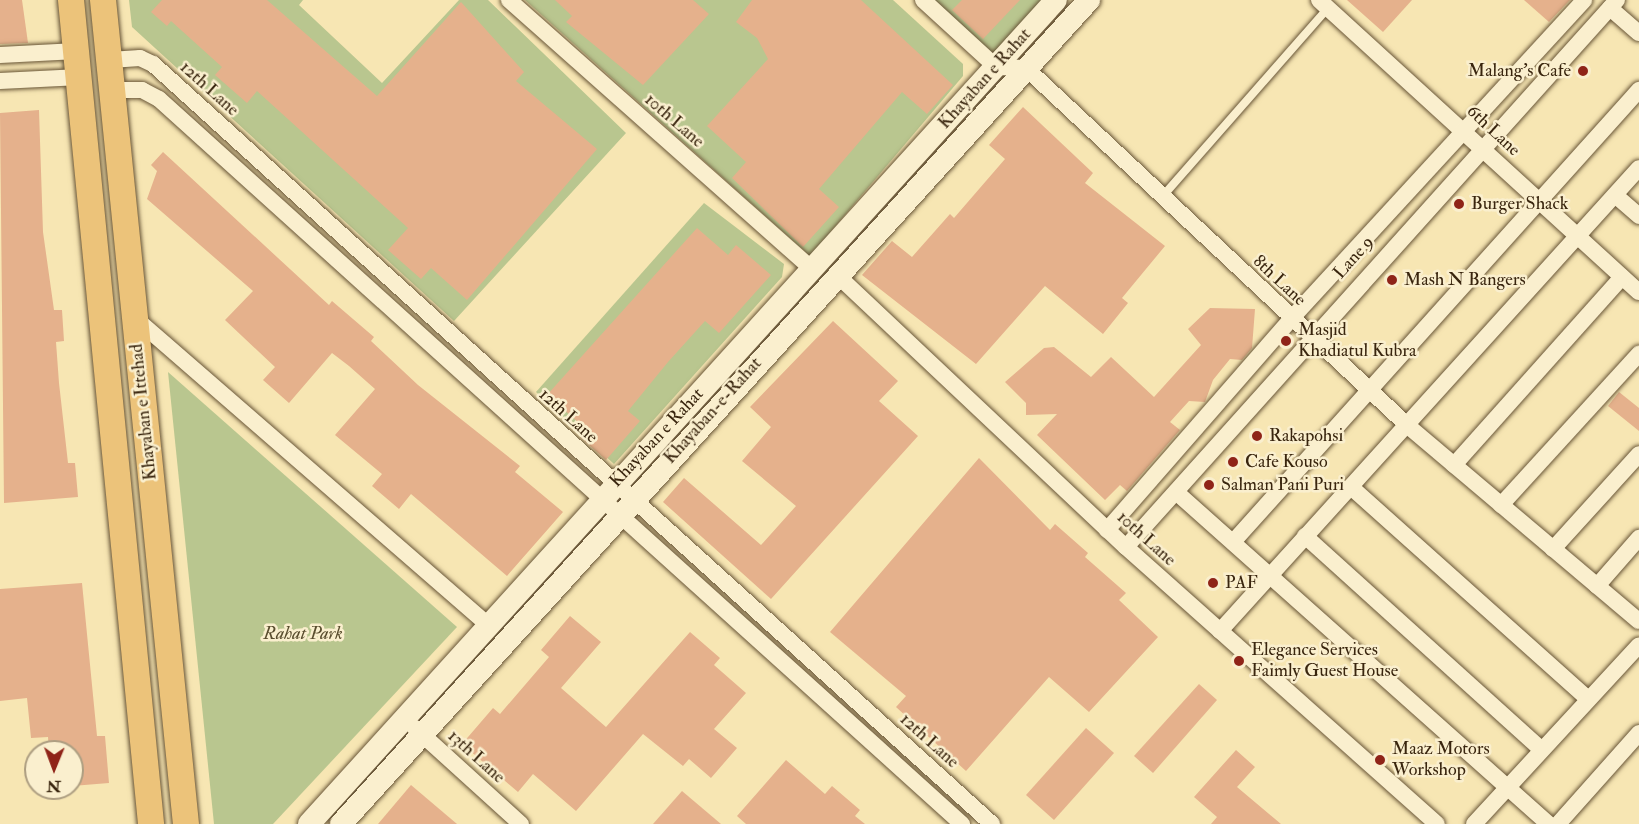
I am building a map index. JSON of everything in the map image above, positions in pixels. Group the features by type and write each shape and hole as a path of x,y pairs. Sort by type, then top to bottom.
{"main road":[{"name":"Khayaban e Ittehad","path":"71,0 151,824"},
{"name":"Khayaban e Ittehad","path":"103,0 186,824"}],"street":[{"name":"10th Lane","path":"509,0 813,270"},
{"path":"922,0 996,67 1026,68"},
{"name":"Khayaban e Rahat","path":"309,824 413,726 489,626 608,491 813,270 1056,0"},
{"name":"Khayaban-e-Rahat","path":"341,824 413,726 626,507 836,274 1089,0"},
{"path":"1107,530 1291,319 1584,0"},
{"name":"6th Lane","path":"1324,4 1639,292"},
{"path":"1614,4 1639,33"},
{"name":"Lane 9","path":"1126,547 1310,337 1481,147 1614,4"},
{"path":"0,55 77,51"},
{"name":"12th Lane","path":"110,60 140,58 153,64 608,491"},
{"name":"8th Lane","path":"1026,68 1368,390 1639,621"},
{"path":"0,81 80,77"},
{"name":"12th Lane","path":"112,90 142,90 159,99 992,824"},
{"path":"1233,542 1639,90"},
{"path":"1220,631 1408,426 1639,168"},
{"path":"1615,195 1639,216"},
{"name":"10th Lane","path":"836,274 1107,530 1437,824"},
{"path":"1454,465 1622,277"},
{"path":"135,318 489,626"},
{"path":"1501,505 1639,354"},
{"path":"1553,549 1639,454"},
{"path":"1351,487 1588,699"},
{"path":"1176,492 1549,824"},
{"name":"12th Lane","path":"626,507 962,824"},
{"path":"1305,536 1541,749"},
{"path":"1597,586 1639,538"},
{"path":"1474,824 1639,645"},
{"name":"13th Lane","path":"413,726 521,824"},
{"path":"1558,824 1639,733"}],"lane":[{"path":"1161,197 1324,4"}],"green space":[{"path":"129,0 303,0 299,5 382,83 459,0 488,0 626,133 454,321 132,27"},
{"path":"525,0 893,0 963,64 963,76 810,256"},
{"path":"934,0 1042,0 994,56"},
{"path":"704,203 784,264 782,277 614,464 536,392"},
{"name":"Rahat Park","path":"168,372 457,627 273,824 214,824"}],"building":[{"path":"0,0 22,0 28,43 0,44"},
{"path":"162,0 267,0 377,96 461,2 524,72 516,81 597,149 467,300 431,268 421,279 388,250 408,228 257,91 247,103 215,75 222,67 171,21 167,26 151,12"},
{"path":"555,0 693,0 709,14 643,85 566,22 572,16"},
{"path":"752,0 861,0 953,85 927,114 902,92 819,189 839,207 803,247 732,178 746,162 707,126 768,59 757,38 736,22"},
{"path":"962,0 1020,0 983,39 952,10"},
{"path":"1347,0 1412,0 1383,32"},
{"path":"1524,0 1570,0 1549,22"},
{"path":"1023,107 1093,173 1085,183 1165,246 1122,298 1128,303 1103,334 1045,286 976,364 862,275 892,241 912,257 950,214 954,218 1005,159 989,145"},
{"path":"39,110 43,232 54,310 62,310 64,341 56,342 59,383 68,463 75,463 78,497 4,503 0,113"},
{"path":"163,152 329,305 332,301 374,337 371,341 418,385 520,466 515,472 563,512 507,576 411,494 399,509 372,486 382,474 335,435 375,389 349,366 332,353 289,403 263,380 275,367 225,320 253,291 147,199 157,171 151,165"},
{"path":"697,228 728,255 736,245 771,275 719,333 705,321 668,362 628,411 640,421 606,460 580,437 587,430 547,395"},
{"path":"1210,308 1255,309 1252,348 1242,360 1230,359 1213,380 1205,402 1189,401 1170,422 1180,430 1127,491 1120,485 1105,500 1037,435 1057,414 1026,415 1026,403 1005,382 1044,348 1054,347 1091,377 1111,357 1154,397 1201,345 1188,329"},
{"path":"833,321 898,381 879,401 918,436 771,599 663,502 684,478 761,545 796,506 742,461 771,427 750,407"},
{"path":"1619,392 1639,408 1639,431 1608,406"},
{"path":"979,458 1050,530 1055,524 1088,553 1085,557 1126,593 1119,600 1158,637 1089,712 1049,677 966,771 896,707 906,696 830,632"},
{"path":"82,583 97,736 105,736 109,783 84,785 84,740 31,738 27,698 0,701 0,589"},
{"path":"570,616 601,642 561,688 606,727 690,632 720,658 714,665 746,693 714,729 737,748 711,778 689,759 683,766 643,734 576,811 533,774 518,792 462,744 493,708 500,714 549,657 541,650"},
{"path":"1199,684 1217,700 1153,773 1134,756"},
{"path":"1086,728 1114,753 1054,820 1026,795"},
{"path":"1236,750 1255,767 1237,787 1281,824 1211,824 1217,817 1194,797"},
{"path":"786,760 825,794 832,786 860,810 855,816 865,824 746,824 737,816"},
{"path":"411,785 457,824 378,824"},
{"path":"682,791 721,824 653,824"}],"place":[{"name":"Malang's Cafe","path":"1583,71"},
{"name":"Burger Shack","path":"1459,204"},
{"name":"Mash N Bangers","path":"1392,280"},
{"name":"Masjid Khadiatul Kubra","path":"1286,341"},
{"name":"Rakapohsi","path":"1257,436"},
{"name":"Cafe Kouso","path":"1233,462"},
{"name":"Salman Pani Puri","path":"1209,485"},
{"name":"PAF","path":"1213,583"},
{"name":"Elegance Services Faimly Guest House","path":"1239,661"},
{"name":"Maaz Motors Workshop","path":"1380,760"}]}
